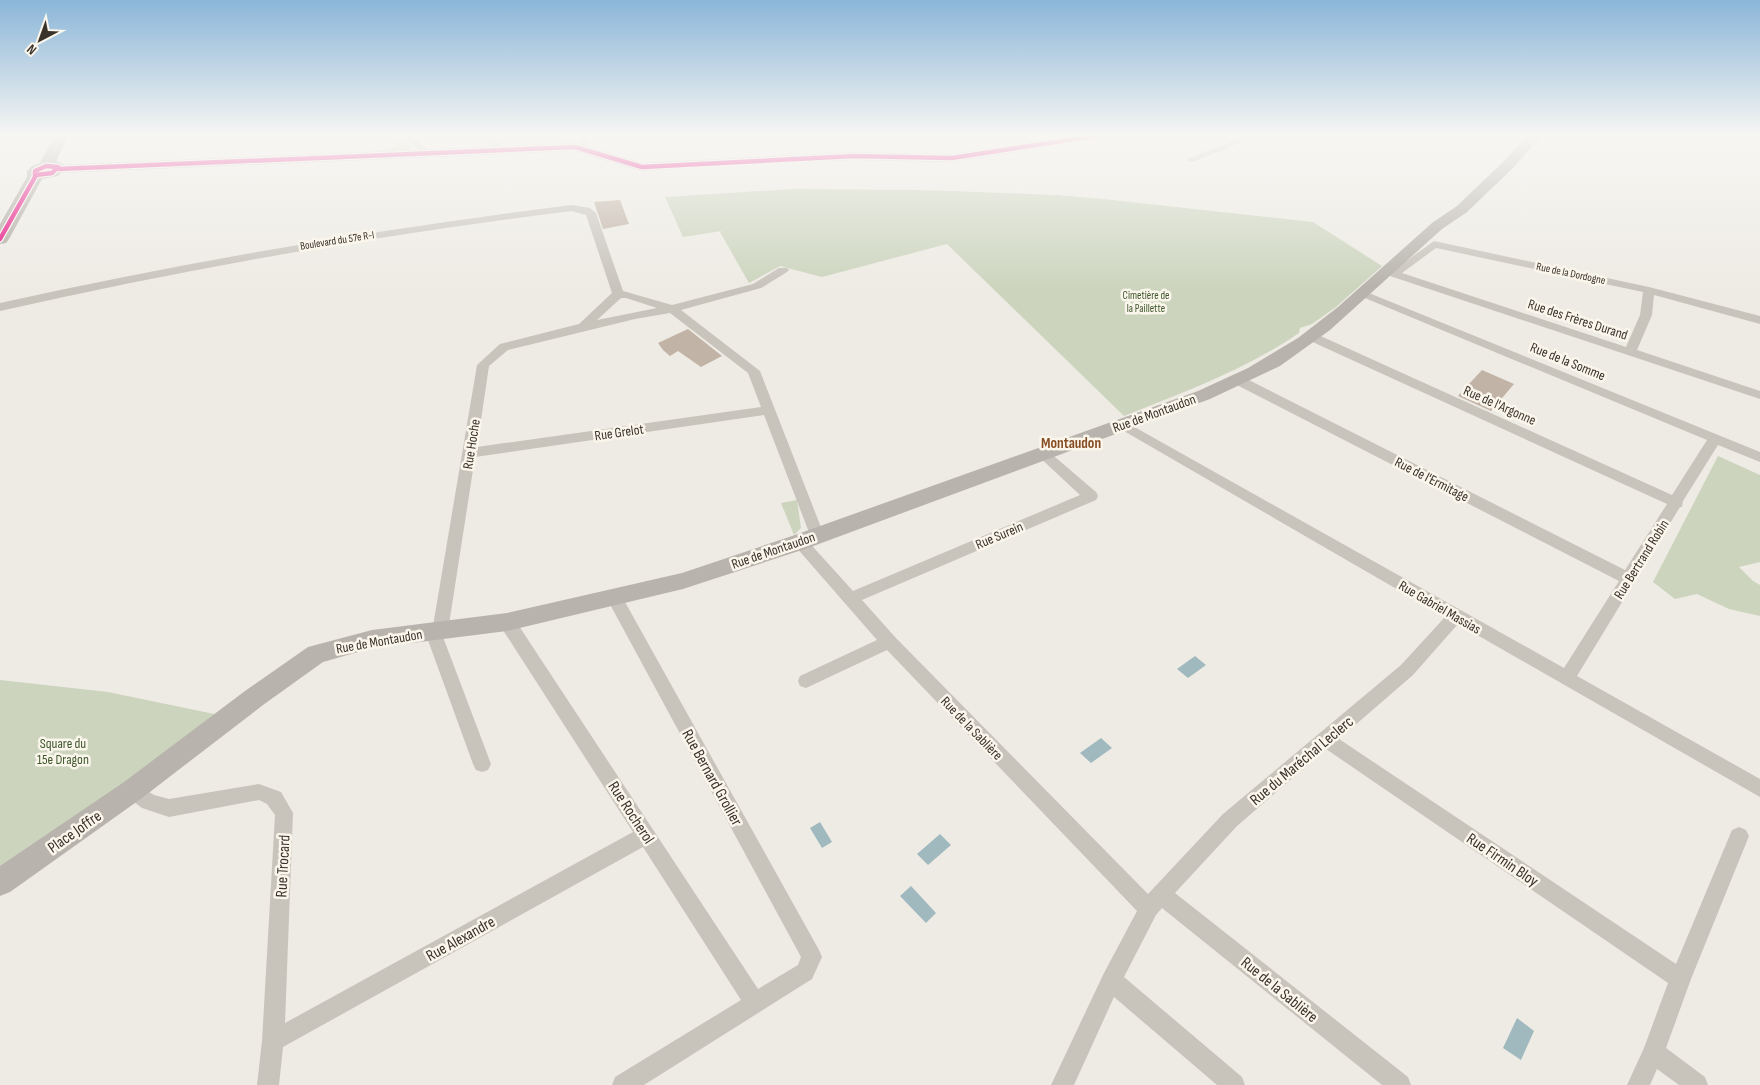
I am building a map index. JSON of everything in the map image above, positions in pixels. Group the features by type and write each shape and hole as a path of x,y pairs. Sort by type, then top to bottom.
{"main road":[{"path":"0,240 36,187"},
{"path":"0,259 22,213 38,187"},
{"name":"Rue de Montaudon","path":"107,808 279,679 316,654 372,639 507,622 683,581 809,538 1204,394 1282,357 1364,294 1430,238 1444,220 1461,211 1487,187"},
{"name":"Place Joffre","path":"0,882 107,808"},
{"name":"Place Joffre","path":"0,876 41,854"}],"street":[{"name":"Boulevard du 57e R-I","path":"0,307 158,272 293,247 438,224 572,208 586,210 591,213 618,294"},
{"name":"Rue de la Dordogne","path":"1430,238 1649,290 1760,320"},
{"name":"Rue Hoche","path":"437,631 470,453 483,365 504,347 635,314 672,309 757,286 783,270"},
{"name":"Rue des Frères Durand","path":"1388,272 1760,395"},
{"path":"1630,352 1646,315 1649,290"},
{"path":"583,327 618,294 672,309"},
{"name":"Rue de la Somme","path":"1364,294 1760,457"},
{"name":"Rue de la Sablière","path":"672,309 754,371 809,538 849,598 889,642 1140,901 1155,901 1400,1085"},
{"name":"Rue de l'Argonne","path":"1310,336 1677,502"},
{"name":"Rue de l'Ermitage","path":"1236,379 1629,579"},
{"name":"Rue Grelot","path":"470,453 768,410"},
{"name":"Rue Gabriel Massias","path":"1122,424 1760,788"},
{"name":"Rue Bertrand Robin","path":"1566,678 1715,438"},
{"name":"Rue Surein","path":"849,598 1091,496 1043,454"},
{"name":"Rue Bernard Grollier","path":"614,598 812,957 805,972 755,1003"},
{"name":"Rue du Maréchal Leclerc","path":"1062,1085 1111,980 1155,901 1230,820 1408,670 1456,616"},
{"name":"Rue Rocherol","path":"507,622 755,1003"},
{"path":"437,631 482,764"},
{"path":"806,681 889,642"},
{"name":"Rue Firmin Bloy","path":"1325,739 1680,978"},
{"name":"Rue Trocard","path":"133,790 149,802 169,808 258,792 268,794 280,803 284,813 273,1042 268,1085"},
{"name":"Rue Alexandre","path":"273,1042 646,835"},
{"path":"1638,1085 1739,836"},
{"path":"1111,980 1234,1085"},
{"path":"623,1085 755,1003"},
{"path":"1653,1052 1697,1085"}],"green space":[{"name":"Cimetière de la Paillette","path":"794,189 923,190 1056,195 1313,222 1382,266 1336,307 1312,324 1300,328 1299,333 1278,346 1214,379 1124,416 947,244 822,277 780,266 749,283 720,232 722,231 683,237 665,197"},
{"path":"1718,456 1760,475 1760,562 1739,567 1753,581 1760,585 1760,616 1729,609 1697,594 1675,599 1653,582"},
{"path":"797,500 801,528 794,535 781,503"},
{"name":"Square du 15e Dragon","path":"0,680 108,692 219,715 138,775 0,867"}],"water":[{"path":"1195,656 1206,665 1188,678 1177,669"},
{"path":"1101,738 1112,748 1091,763 1080,753"},
{"path":"820,822 832,842 822,848 810,828"},
{"path":"940,834 951,845 928,865 917,854"},
{"path":"911,886 936,913 926,923 900,896"},
{"path":"1517,1018 1534,1031 1521,1060 1503,1048"}],"building":[{"path":"620,200 629,224 603,229 594,202"},
{"path":"688,329 722,356 701,367 678,351 670,356 658,343"},
{"path":"1482,370 1514,384 1491,411 1458,396"}],"transit line":[{"path":"0,239 30,187"}],"district":[{"name":"Montaudon","path":"1071,443"}]}
